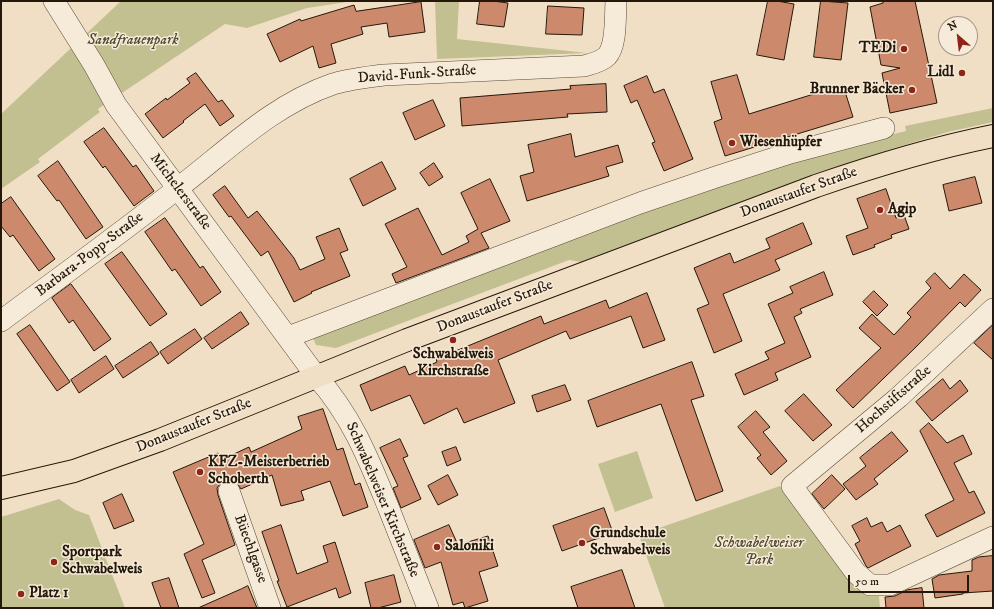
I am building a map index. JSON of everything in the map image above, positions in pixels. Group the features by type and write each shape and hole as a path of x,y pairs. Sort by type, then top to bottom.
{"main road":[{"name":"Donaustaufer Straße","path":"1,488 74,471 160,440 407,340 654,251 867,169 956,144 993,136"}],"street":[{"name":"Michelerstraße","path":"54,1 94,65 116,105 316,376"},
{"name":"David-Funk-Straße","path":"178,189 254,127 285,106 333,84 359,78 384,75 584,66 596,63 607,56 613,44 616,1"},
{"path":"288,337 633,206 790,154 884,128"},
{"name":"Barbara-Popp-Straße","path":"1,321 178,189"},
{"name":"Hochstiftstraße","path":"993,309 899,397 792,486 856,573 870,585 890,585 993,537"},
{"name":"Schwabelweiser Kirchstraße","path":"316,376 338,402 362,445 428,608"},
{"name":"Büechlgasse","path":"229,491 270,608"}],"green space":[{"name":"Sandfrauenpark","path":"121,1 354,1 307,8 247,28 225,24 98,109 100,112 38,159 40,162 1,189 1,114"},
{"path":"435,1 459,1 457,39 587,53 437,59"},
{"path":"993,108 993,122 948,132 821,172 581,262 569,260 336,348 316,345 312,336 706,189 862,142 906,131 905,126"},
{"path":"637,451 653,498 615,512 598,464"},
{"name":"Schwabelweiser Park","path":"780,486 846,575 869,593 879,596 880,608 665,608 639,535"},
{"name":"Sportpark Schwabelweis","path":"59,499 75,510 89,515 125,608 1,608 1,517"}],"building":[{"path":"480,1 508,3 504,27 477,24"},
{"path":"768,1 794,4 784,60 757,55"},
{"path":"821,1 848,3 841,60 814,57"},
{"path":"882,1 915,1 937,103 890,113 882,73 900,68 881,65 870,7 883,3"},
{"path":"421,2 425,32 389,37 387,23 361,27 363,34 331,44 336,63 319,68 313,46 280,62 267,34 300,19 301,21 354,5 356,11"},
{"path":"548,6 584,8 582,35 546,34"},
{"path":"196,73 218,102 222,100 234,116 220,126 205,104 163,138 145,114 166,98 167,100 190,83 187,79"},
{"path":"737,75 749,114 843,85 853,117 725,156 714,122 722,119 711,82"},
{"path":"647,76 654,93 664,89 693,159 664,171 652,143 655,142 637,100 631,103 624,86"},
{"path":"606,84 607,112 567,114 568,117 462,126 460,98 571,89 570,86"},
{"path":"433,100 445,126 415,140 403,113"},
{"path":"104,128 133,167 136,165 154,191 134,206 105,166 103,168 84,142"},
{"path":"571,134 575,157 618,145 623,162 606,167 609,176 527,201 520,176 534,172 528,145"},
{"path":"58,161 103,227 86,239 59,200 57,201 38,176"},
{"path":"382,162 396,189 363,206 350,179"},
{"path":"434,163 443,177 429,186 420,173"},
{"path":"975,177 982,203 949,211 943,185"},
{"path":"490,179 510,221 481,233 489,248 396,283 392,274 407,267 385,224 418,208 442,255 469,242 466,236 478,229 461,193"},
{"path":"225,186 248,218 257,211 294,258 300,270 325,259 316,237 339,228 348,250 340,253 350,276 311,292 312,293 294,302 268,251 261,256 213,195"},
{"path":"886,189 896,218 904,215 909,229 891,235 892,238 874,245 875,247 853,255 846,236 868,228 857,199"},
{"path":"11,197 55,259 39,271 13,235 10,237 1,226 1,204"},
{"path":"165,218 200,268 203,266 221,292 201,306 175,269 172,271 145,232"},
{"path":"803,223 812,244 775,260 780,270 723,294 742,341 714,353 697,309 709,304 694,268 730,253 734,263 770,248 766,239"},
{"path":"122,252 167,314 150,326 105,264"},
{"path":"824,272 833,295 800,309 802,313 794,317 811,357 775,373 778,380 744,395 735,374 769,359 765,352 785,343 768,304 793,293 790,287"},
{"path":"935,273 950,289 964,274 981,290 965,307 960,302 853,408 836,390 881,348 859,328 872,314 894,335 911,317 907,313 931,288 926,282"},
{"path":"71,284 111,339 94,351 73,320 69,323 52,298"},
{"path":"874,291 888,305 877,316 863,302"},
{"path":"647,293 665,340 643,348 631,316 570,339 566,331 498,360 515,403 464,423 457,408 424,424 410,395 371,411 360,385 405,366 409,375 437,362 436,359 541,316 544,324 606,300 609,308"},
{"path":"241,312 249,324 212,349 204,338"},
{"path":"30,325 70,382 57,391 17,334"},
{"path":"993,325 993,360 974,343"},
{"path":"195,329 202,339 168,364 160,352"},
{"path":"151,342 159,354 123,378 115,366"},
{"path":"106,356 114,369 79,393 71,380"},
{"path":"692,362 704,396 691,400 723,491 696,501 661,404 597,427 588,401"},
{"path":"943,379 950,389 960,380 968,391 932,421 916,402"},
{"path":"565,385 571,400 537,412 532,396"},
{"path":"804,394 832,425 813,441 785,411"},
{"path":"323,409 337,450 343,448 355,485 360,483 368,507 343,516 330,481 301,491 304,500 281,506 272,475 241,489 236,482 231,479 225,480 217,488 218,495 235,545 202,560 215,593 202,598 184,554 204,544 173,472 218,453 221,460 249,447 251,452 302,429 298,417"},
{"path":"756,411 770,427 763,432 787,461 771,475 757,458 761,455 738,427"},
{"path":"929,423 947,443 963,435 972,454 954,463 969,493 974,491 985,513 937,537 925,515 954,500 920,431"},
{"path":"892,432 908,451 874,479 878,484 856,500 843,484 866,466 860,458"},
{"path":"400,439 408,456 403,458 421,499 401,508 393,488 398,486 380,448"},
{"path":"456,447 461,460 447,466 442,452"},
{"path":"448,475 458,495 438,505 428,486"},
{"path":"832,475 845,489 824,509 812,494"},
{"path":"122,494 134,521 114,529 103,503"},
{"path":"604,508 613,533 562,551 553,526"},
{"path":"867,518 871,527 882,522 887,532 900,525 911,546 868,568 855,544 860,541 852,526"},
{"path":"281,525 297,574 328,562 323,546 335,542 351,593 339,598 336,588 287,607 277,581 279,581 262,532"},
{"path":"449,525 458,545 488,536 498,566 479,572 488,601 465,608 463,602 453,605 441,562 425,568 414,540"},
{"path":"993,556 993,591 963,593 935,598 932,579 939,575 972,571 972,560 979,557"},
{"path":"622,570 635,608 578,608 571,587"},
{"path":"394,575 401,602 378,608 371,608 365,583"},
{"path":"169,578 179,608 161,608 152,583"},
{"path":"248,586 257,608 198,608 241,589"},
{"path":"922,588 924,608 886,608 885,597 895,596 907,590"}],"place":[{"name":"TEDi","path":"904,49"},
{"name":"Lidl","path":"962,73"},
{"name":"Brunner Bäcker","path":"912,90"},
{"name":"Wiesenhüpfer","path":"732,143"},
{"name":"Agip","path":"880,210"},
{"name":"Schwabelweis Kirchstraße","path":"453,340"},
{"name":"KFZ-Meisterbetrieb Schoberth","path":"200,472"},
{"name":"Grundschule Schwabelweis","path":"582,543"},
{"name":"Saloniki","path":"437,547"},
{"name":"Sportpark Schwabelweis","path":"54,562"},
{"name":"Platz 1","path":"21,594"}]}
